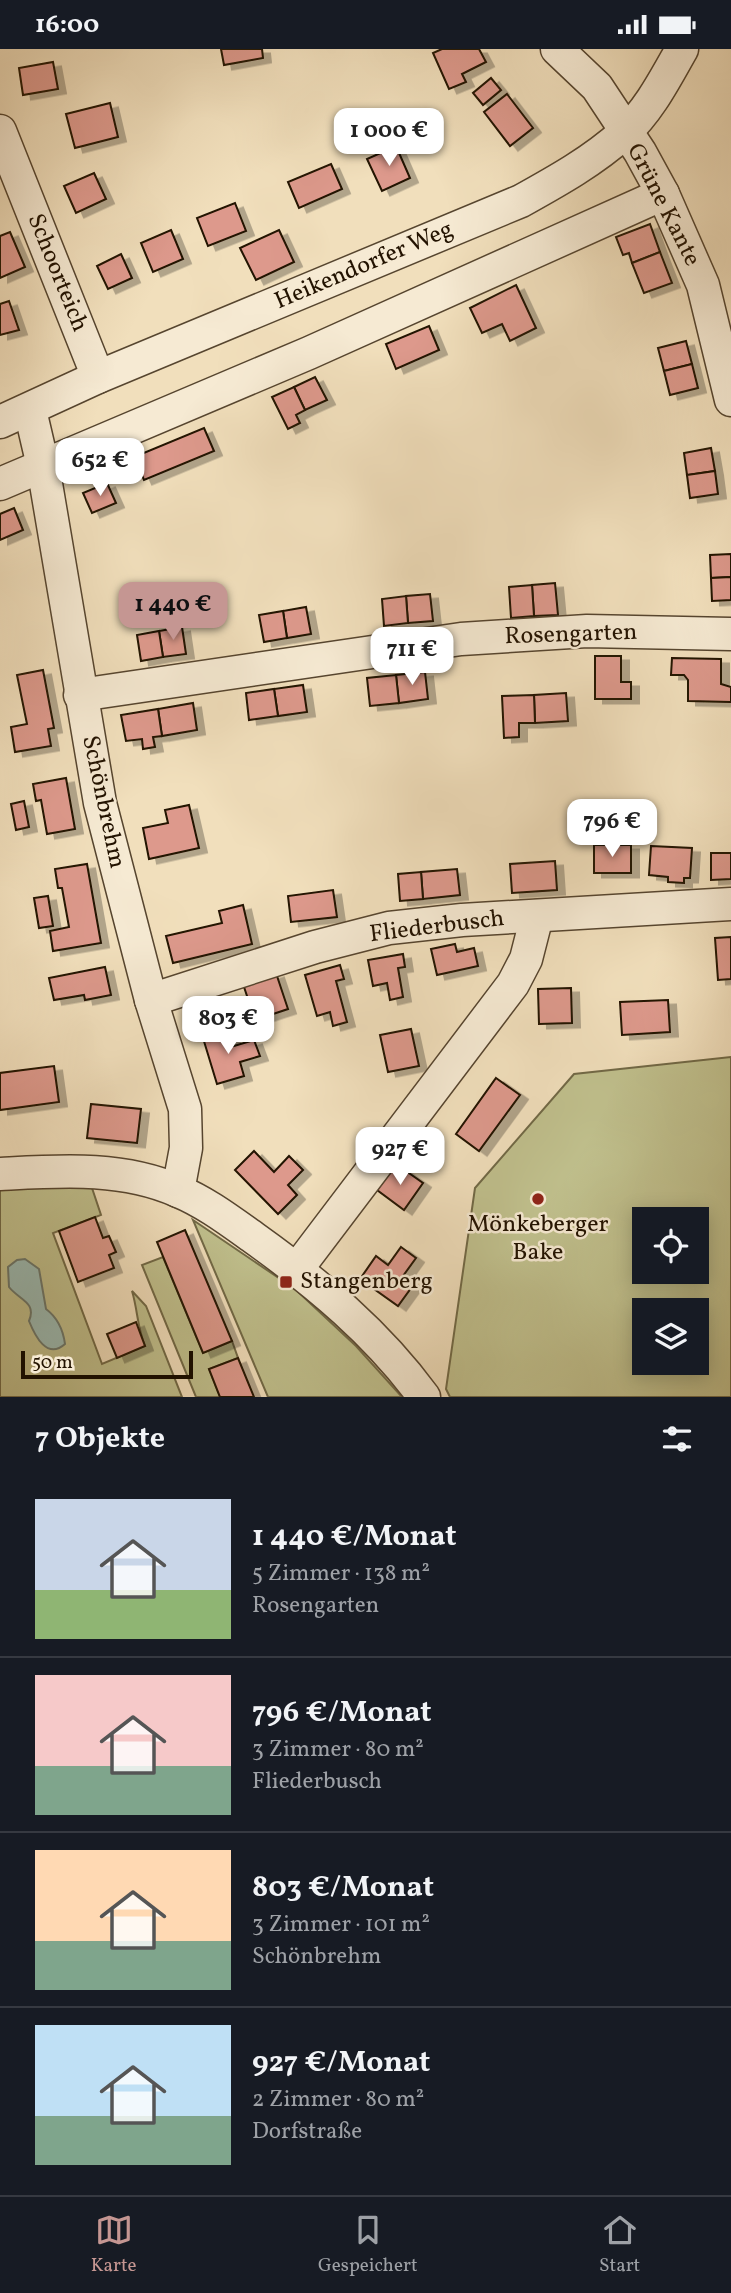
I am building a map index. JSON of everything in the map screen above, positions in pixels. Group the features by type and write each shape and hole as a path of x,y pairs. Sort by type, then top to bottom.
{"street":[{"name":"Grüne Kante","path":"556,49 597,87 663,194 703,285 731,400"},
{"name":"Heikendorfer Weg","path":"0,422 99,377 521,201 578,169 626,132 662,85 682,49"},
{"name":"Schoorteich","path":"0,131 99,377"},
{"path":"0,484 309,353 663,194"},
{"name":"Schönbrehm","path":"30,409 43,465 100,803 151,1000 185,1109 186,1148 178,1191"},
{"name":"Rosengarten","path":"80,695 461,639 587,631 731,634"},
{"name":"Fliederbusch","path":"151,1000 316,947 389,928 731,904"},
{"path":"297,1269 513,984 526,959 537,916"},
{"path":"0,1174 69,1170 124,1176 178,1191 224,1217 297,1269 342,1306 424,1397"}],"green space":[{"path":"731,1057 731,1397 450,1397 446,1389 475,1188 574,1074"},
{"path":"92,1188 101,1215 53,1233 102,1364 145,1346 132,1291 146,1306 182,1397 0,1397 0,1189"},
{"path":"193,1220 295,1289 356,1346 402,1397 268,1397"},
{"path":"163,1257 203,1353 232,1341 238,1358 209,1369 220,1397 196,1397 142,1265"}],"water":[{"path":"25,1259 39,1269 46,1309 57,1320 63,1333 65,1344 59,1348 47,1348 38,1339 29,1321 29,1305 9,1287 8,1267 17,1260"}],"building":[{"path":"221,49 262,49 263,58 224,65"},
{"path":"442,49 479,49 486,62 462,74 466,82 449,89 433,53"},
{"path":"53,62 58,89 23,95 19,68"},
{"path":"491,78 501,90 483,105 473,93"},
{"path":"507,94 533,128 510,146 484,112"},
{"path":"110,103 118,137 75,148 66,114"},
{"path":"396,146 410,178 382,191 367,159"},
{"path":"331,164 342,189 299,208 288,182"},
{"path":"94,173 106,199 76,213 64,186"},
{"path":"235,203 246,231 208,246 197,218"},
{"path":"650,224 660,252 632,263 629,253 623,255 616,237"},
{"path":"171,230 183,259 153,272 141,243"},
{"path":"279,230 294,262 256,280 240,248"},
{"path":"10,232 25,267 0,278 0,236"},
{"path":"660,252 672,283 644,293 632,263"},
{"path":"121,254 132,278 108,289 97,266"},
{"path":"516,285 536,328 510,341 502,324 482,333 470,308"},
{"path":"9,301 19,330 0,335 0,304"},
{"path":"429,326 439,350 396,369 386,344"},
{"path":"686,341 692,364 664,371 658,348"},
{"path":"692,364 698,388 670,395 664,371"},
{"path":"315,377 327,400 305,410 294,387"},
{"path":"294,387 305,410 296,415 300,423 288,429 272,397"},
{"path":"204,428 214,451 144,480 134,457"},
{"path":"711,448 715,471 687,475 684,453"},
{"path":"715,471 718,494 690,498 687,475"},
{"path":"107,483 116,503 92,513 83,493"},
{"path":"14,508 23,530 0,540 0,514"},
{"path":"731,554 731,577 711,578 710,555"},
{"path":"731,577 731,600 712,601 711,578"},
{"path":"555,583 558,615 534,616 532,585"},
{"path":"532,585 534,616 511,618 509,587"},
{"path":"430,594 433,621 408,623 406,596"},
{"path":"406,596 408,623 384,626 382,599"},
{"path":"306,607 311,634 287,638 283,611"},
{"path":"283,611 287,638 264,642 259,615"},
{"path":"182,627 186,654 163,657 159,631"},
{"path":"159,631 163,657 141,661 137,635"},
{"path":"595,656 621,656 621,682 631,682 631,699 595,699"},
{"path":"672,658 721,659 721,684 731,687 731,702 688,701 688,680 684,675 671,675"},
{"path":"43,670 54,728 48,729 51,746 15,752 11,727 27,724 17,675"},
{"path":"425,672 428,699 399,703 396,675"},
{"path":"396,675 399,703 370,706 367,678"},
{"path":"303,685 307,712 278,716 274,689"},
{"path":"274,689 278,716 249,720 246,693"},
{"path":"566,693 568,721 535,723 534,695"},
{"path":"534,695 535,723 519,723 519,737 504,738 502,696"},
{"path":"193,703 197,730 162,736 158,709"},
{"path":"158,709 162,736 153,737 155,747 143,749 142,739 126,741 121,715"},
{"path":"66,778 75,829 47,834 41,800 36,801 33,784"},
{"path":"24,801 29,827 16,830 11,804"},
{"path":"189,805 199,848 149,859 143,828 168,823 165,810"},
{"path":"594,845 631,845 631,873 594,873"},
{"path":"651,846 692,848 690,878 684,878 684,883 668,882 668,877 649,875"},
{"path":"711,853 731,853 731,879 711,880"},
{"path":"555,861 557,890 512,893 510,864"},
{"path":"87,864 101,943 53,951 50,931 69,927 62,888 58,888 55,869"},
{"path":"457,869 460,895 423,899 421,872"},
{"path":"421,872 423,899 400,901 398,874"},
{"path":"333,890 337,917 291,922 288,896"},
{"path":"48,896 53,926 39,928 34,898"},
{"path":"243,905 252,944 173,963 166,936 222,923 219,911"},
{"path":"731,937 731,979 718,980 715,938"},
{"path":"455,944 457,952 474,948 478,966 437,975 431,949"},
{"path":"403,954 405,967 398,968 403,997 390,1000 387,983 373,986 368,960"},
{"path":"340,965 344,979 336,981 347,1022 333,1026 330,1012 317,1016 305,975"},
{"path":"105,967 111,995 85,1000 84,995 54,1000 49,978"},
{"path":"276,973 288,1009 255,1020 243,984"},
{"path":"571,988 572,1023 539,1024 538,989"},
{"path":"668,1000 670,1032 622,1035 620,1002"},
{"path":"411,1029 419,1066 388,1072 380,1035"},
{"path":"230,1030 234,1046 254,1040 260,1056 240,1062 244,1076 217,1084 203,1038"},
{"path":"54,1066 59,1102 0,1110 0,1073"},
{"path":"496,1078 520,1095 479,1151 456,1134"},
{"path":"91,1104 141,1109 137,1143 87,1138"},
{"path":"254,1151 274,1172 289,1156 303,1170 288,1185 297,1195 278,1214 235,1170"},
{"path":"396,1164 423,1183 404,1210 377,1190"},
{"path":"95,1217 103,1238 109,1236 116,1252 109,1255 114,1268 78,1282 59,1231"},
{"path":"185,1230 232,1341 203,1353 157,1242"},
{"path":"401,1247 416,1258 403,1276 414,1284 398,1306 360,1279 376,1256 388,1265"},
{"path":"136,1322 145,1346 117,1358 107,1334"},
{"path":"238,1358 254,1397 220,1397 209,1369"}],"place":[{"name":"Mönkeberger Bake","path":"538,1199"},
{"name":"Stangenberg","path":"286,1282"}]}
